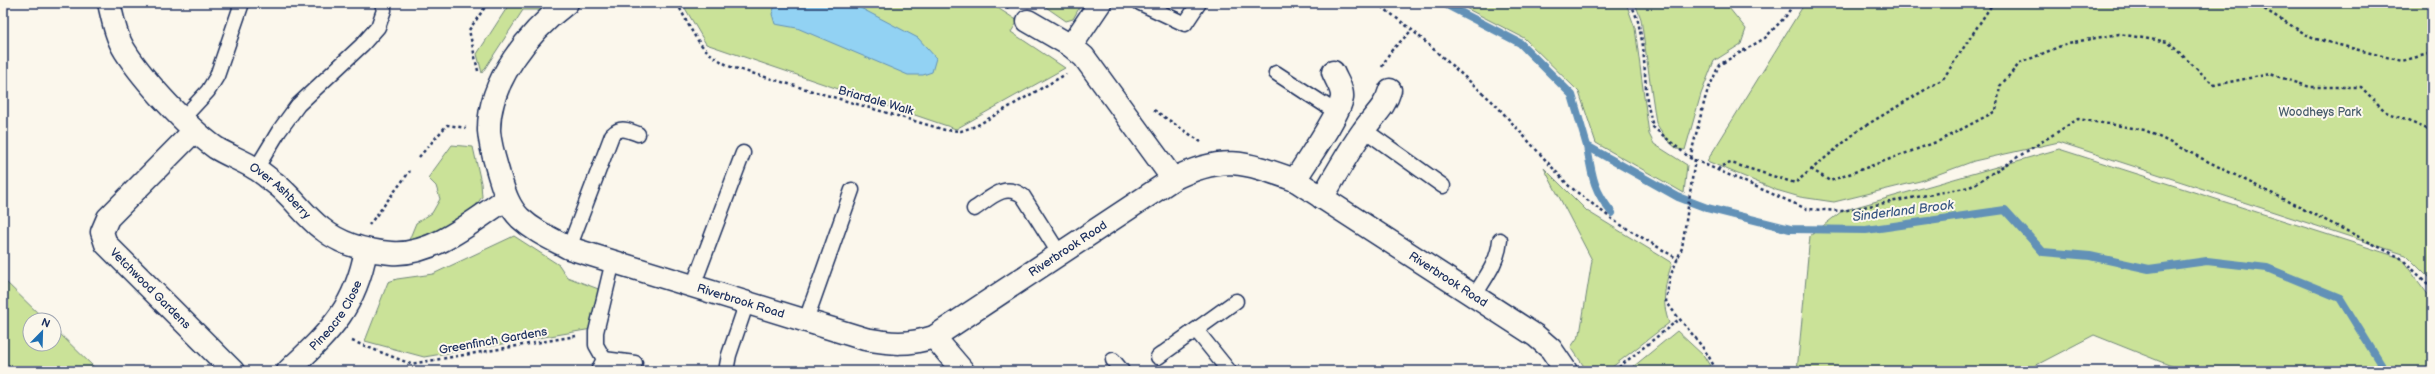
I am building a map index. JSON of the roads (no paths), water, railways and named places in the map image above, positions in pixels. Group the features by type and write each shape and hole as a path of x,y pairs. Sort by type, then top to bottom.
{"street":[{"name":"Over Ashberry","path":"109,3 114,27 125,51 150,83 189,125 218,149 256,169 281,188 320,228 336,239 360,248 392,253 418,252 454,234 506,199"},
{"name":"Riverbrook Road","path":"567,3 537,31 513,62 498,91 491,112 489,131 494,156 506,199 519,217 531,228 570,248 865,339 893,344 914,343 934,337 1172,179 1202,166 1219,162 1238,163 1259,168 1295,180 1536,336 1551,349 1566,371"},
{"path":"1078,51 1100,3"},
{"path":"1028,21 1078,51 1172,179"},
{"path":"1295,180 1336,112 1342,98 1341,90 1333,72"},
{"path":"1322,198 1363,130 1381,111 1390,90"},
{"name":"Vetchwood Gardens","path":"189,125 108,218 102,232 106,244 233,371"},
{"name":"Pineacre Close","path":"288,371 331,331 354,295 361,276 360,248"},
{"path":"934,337 963,371"}],"lane":[{"path":"189,125 217,76 242,3"},
{"path":"256,169 279,130 298,105 362,45 378,27 384,10 382,3"},
{"path":"1140,3 1185,24 1199,3"},
{"path":"1276,73 1336,112"},
{"path":"570,248 612,134 617,130 625,129 638,134"},
{"path":"1363,130 1443,186"},
{"path":"693,286 743,153"},
{"path":"974,210 1006,189 1014,190 1023,196 1059,253"},
{"path":"806,320 852,190"},
{"path":"1474,296 1495,263 1499,253 1500,240"},
{"path":"613,261 596,332 596,345 601,365 635,363"},
{"path":"1158,357 1236,301"},
{"path":"726,371 729,355 747,302"},
{"path":"1196,330 1229,371"},
{"path":"1113,360 1122,371"}],"water":[{"path":"776,3 851,3 918,38 936,58 932,72 923,75 908,75 797,28 775,24 772,14"}],"waterway":[{"name":"Sinderland Brook","path":"1443,3 1520,43 1572,95 1587,146 1678,197 1707,208 1790,229 1866,230 2005,210 2043,252 2090,256 2149,269 2207,261 2267,268 2340,298 2385,371"},
{"path":"1587,146 1594,182 1601,197 1612,213"}],"park label":[{"name":"Woodheys Park","path":"2320,112"}]}
